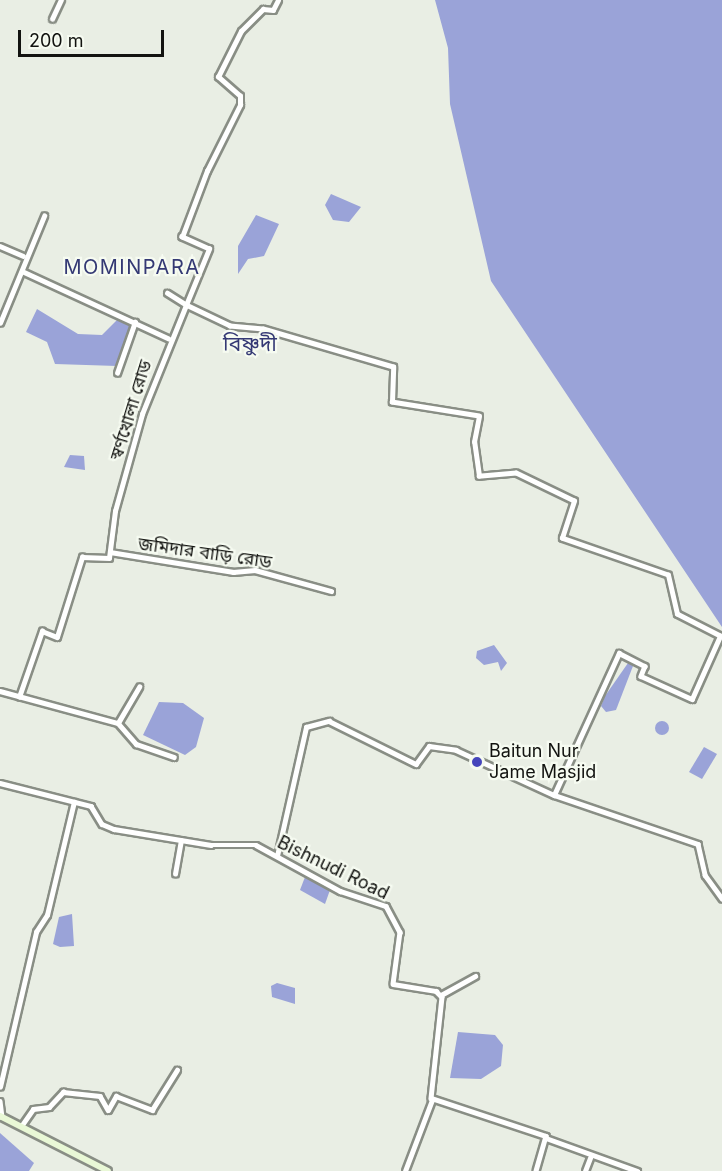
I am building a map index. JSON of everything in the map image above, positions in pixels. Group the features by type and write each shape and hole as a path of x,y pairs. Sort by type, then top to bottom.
{"street":[{"path":"52,19 61,0"},
{"name":"স্বর্ণখোলা রোড","path":"110,552 124,474 168,338 186,305 209,249 182,237 207,171 240,105 240,96 218,77 241,30 263,9 273,10 278,0"},
{"path":"0,323 22,271 23,256 44,216"},
{"path":"0,246 23,256"},
{"path":"22,271 168,338"},
{"path":"167,293 186,305 230,326 263,329 393,367 392,402 479,416 474,442 479,476 494,479 516,473 574,501 562,538 668,575 677,614 720,636 696,696 692,699 641,676 645,666 619,653 574,756 554,795"},
{"path":"117,373 135,322"},
{"path":"20,697 42,632 57,637 82,558 106,561 110,552"},
{"name":"জমিদার বাড়ি রোড","path":"110,552 233,572 255,570 331,591"},
{"path":"118,723 140,687"},
{"path":"0,691 118,723 136,744 174,757"},
{"path":"277,856 306,727 329,721 416,764 429,746 456,750 554,795 698,844 705,875 722,898"},
{"name":"Bishnudi Road","path":"0,783 95,808 107,827 181,841 246,843 277,856 340,891 387,906 400,932 393,984 441,995"},
{"path":"0,1087 36,932 48,915 74,802"},
{"path":"175,874 181,841"},
{"path":"405,1171 432,1100 441,995 475,976"},
{"path":"22,1125 33,1109 49,1107 63,1092 100,1096 108,1110 116,1096 152,1110 177,1070"},
{"path":"432,1100 546,1138 590,1158 637,1171"},
{"path":"0,1101 1,1117 22,1125 108,1171"},
{"path":"536,1171 546,1138"},
{"path":"585,1171 590,1158"}],"water":[{"path":"435,0 722,0 722,627 491,281 450,104 448,48"},
{"path":"331,194 361,207 349,222 333,220 325,205"},
{"path":"256,215 279,224 264,256 248,259 238,274 238,246"},
{"path":"37,309 78,334 102,335 120,317 130,326 117,366 55,364 47,342 26,332"},
{"path":"70,455 84,456 85,470 64,467"},
{"path":"494,645 507,663 501,671 498,662 484,665 476,658 477,651"},
{"path":"628,663 633,666 616,710 606,712 601,706 605,696"},
{"path":"159,702 183,703 204,718 196,747 185,755 143,735"},
{"path":"662,721 667,723 669,728 667,733 662,735 657,733 655,728 657,723"},
{"path":"704,747 717,754 702,779 689,772"},
{"path":"305,877 330,890 325,904 300,890"},
{"path":"72,914 74,946 60,947 53,944 59,917"},
{"path":"277,983 295,988 295,1004 272,997 271,986"},
{"path":"458,1032 495,1035 503,1045 501,1066 481,1079 450,1078"},
{"path":"0,1133 34,1163 29,1171 0,1171"}],"place":[{"name":"Baitun Nur Jame Masjid","path":"477,762"}],"district":[{"name":"MOMINPARA","path":"132,267"},
{"name":"বিষ্ণুদী","path":"250,344"}]}
